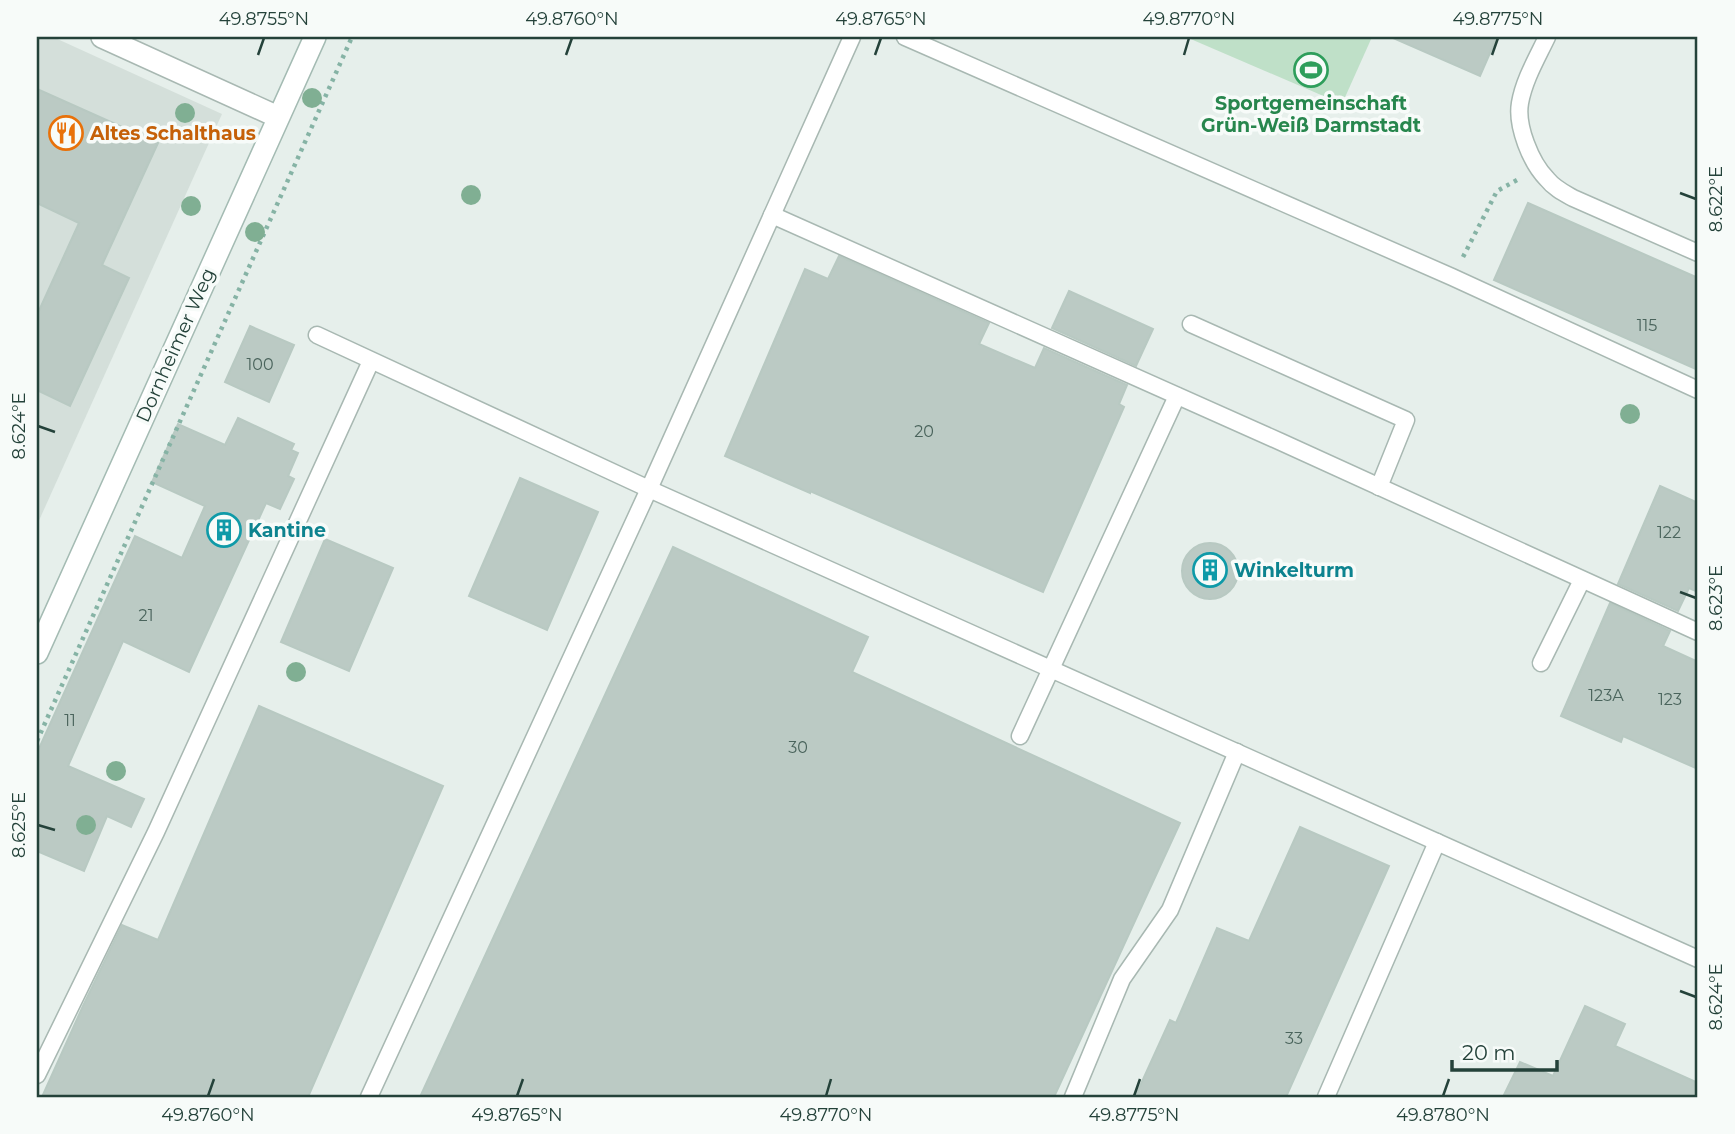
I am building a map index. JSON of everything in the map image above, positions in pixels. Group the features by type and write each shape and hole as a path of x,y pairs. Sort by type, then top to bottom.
{"main road":[{"path":"102,37 278,117"},
{"name":"Dornheimer Weg","path":"37,653 315,37"}],"lane":[{"path":"369,1097 649,489 852,37"},
{"path":"905,37 1452,277 1698,390"},
{"path":"1547,37 1524,86 1519,105 1524,138 1545,178 1573,198 1698,253"},
{"path":"772,215 1698,632"},
{"path":"1191,324 1406,420 1379,487"},
{"path":"317,335 649,489 1698,958"},
{"path":"37,1075 156,832 370,361"},
{"path":"1020,736 1177,396"},
{"path":"1541,663 1581,580"},
{"path":"1073,1097 1122,979 1170,910 1237,752"},
{"path":"1326,1097 1437,842"}],"path":[{"path":"37,741 352,37"},
{"path":"1452,277 1497,191 1539,169"}],"shaded area":[{"path":"37,37 53,37 222,114 37,525"}],"green space":[{"name":"Sportgemeinschaft Grün-Weiß Darmstadt","path":"1186,37 1372,37 1342,104"}],"building":[{"path":"1391,37 1497,37 1480,76"},
{"path":"37,89 158,143 102,265 129,278 70,406 37,390 37,315 79,223 37,203"},
{"path":"1528,203 1698,278 1698,370 1494,280"},
{"path":"839,256 989,323 979,344 1035,368 1044,348 1127,385 1119,404 1124,407 1043,592 725,456 805,269 828,279"},
{"path":"1069,291 1153,329 1136,366 1052,328"},
{"path":"250,326 294,345 269,402 225,382"},
{"path":"238,418 294,444 291,450 298,453 288,476 294,479 280,509 266,503 189,672 123,641 68,766 144,799 131,827 107,816 84,871 37,851 37,753 135,536 182,558 205,506 152,482 178,424 225,445"},
{"path":"520,478 598,512 547,630 469,596"},
{"path":"1660,486 1698,503 1698,592 1689,588 1678,611 1618,584"},
{"path":"325,539 393,568 349,671 281,642"},
{"name":"Winkelturm","path":"1210,543 1221,545 1230,551 1236,560 1236,582 1230,591 1221,597 1210,599 1199,597 1190,591 1184,582 1182,571 1184,560 1190,551 1199,545"},
{"path":"673,547 868,637 852,672 1180,823 1054,1097 420,1097"},
{"path":"1610,603 1670,631 1663,646 1698,662 1698,769 1623,736 1621,742 1561,716"},
{"path":"259,706 443,786 308,1097 42,1097 122,925 158,940"},
{"path":"1300,827 1389,866 1286,1097 1135,1097 1170,1020 1176,1023 1217,928 1249,941"},
{"path":"1585,1006 1625,1024 1615,1046 1698,1083 1698,1097 1503,1097 1520,1062 1553,1076"}],"place":[{"name":"Sportgemeinschaft Grün-Weiß Darmstadt","path":"1311,70"},
{"name":"Altes Schalthaus","path":"66,133"},
{"name":"Kantine","path":"224,530"},
{"name":"Winkelturm","path":"1210,570"}]}
